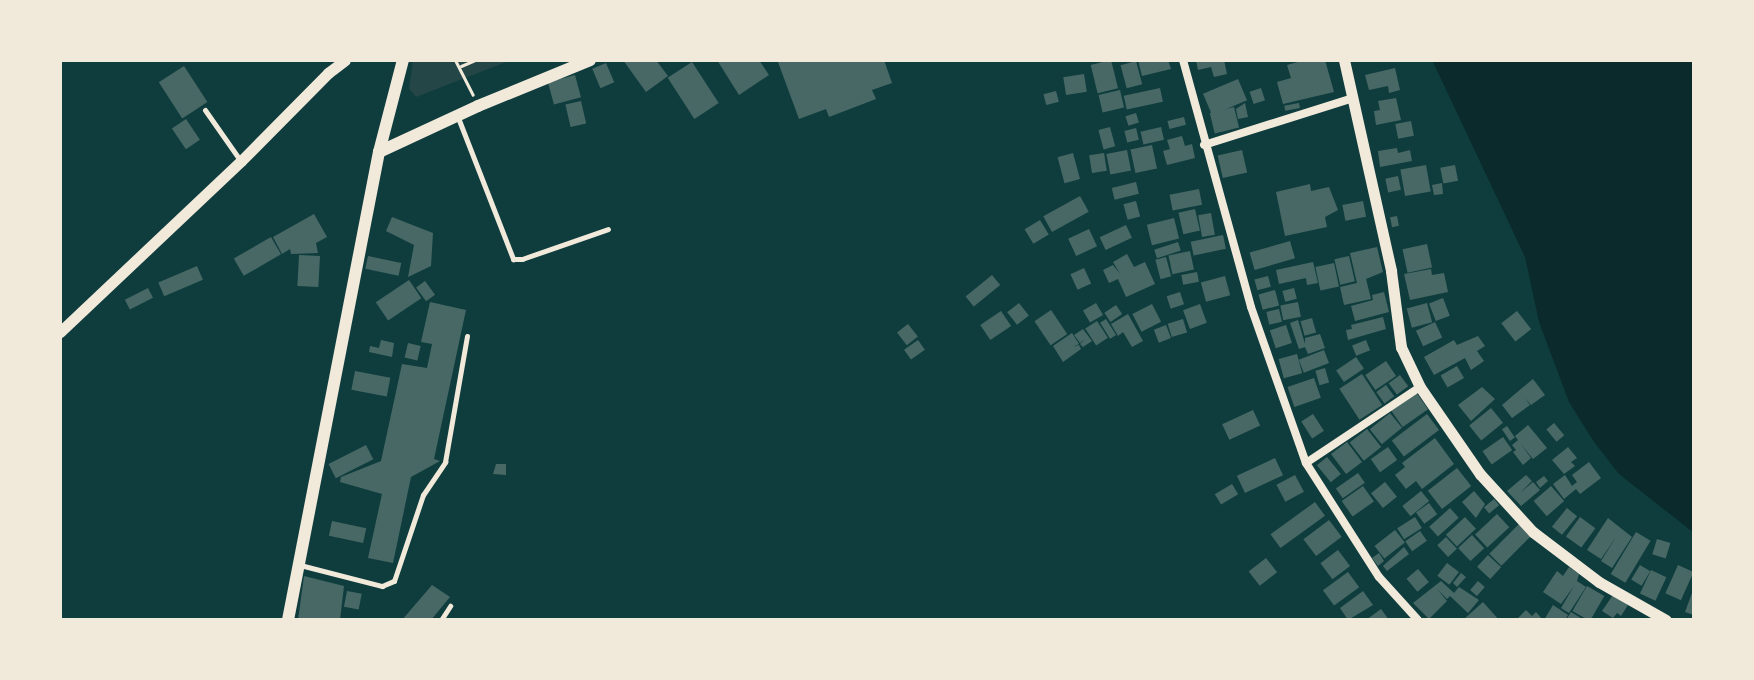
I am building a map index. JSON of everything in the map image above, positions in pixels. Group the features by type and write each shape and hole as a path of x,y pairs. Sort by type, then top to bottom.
{"main road":[{"path":"288,620 379,152 403,60"},
{"path":"379,152 457,115 590,60"}],"street":[{"path":"60,332 345,60"},
{"path":"1183,60 1251,307 1306,463 1379,577 1418,620"},
{"path":"1344,60 1391,271 1401,347 1420,387 1480,474 1533,532 1599,582 1666,620"},
{"path":"1204,145 1353,98"},
{"path":"1306,463 1420,387"}],"lane":[{"path":"205,110 241,161"},
{"path":"457,115 513,259 522,259 608,229"},
{"path":"299,564 382,586 394,581 423,495 445,462 467,336"},
{"path":"441,620 450,606"}],"path":[{"path":"455,60 461,66 478,106"},
{"path":"461,66 472,61"}],"shaded area":[{"path":"413,60 511,60 416,97 409,89"},
{"path":"1432,60 1694,60 1694,533 1619,474 1569,402 1539,322 1525,257"}],"building":[{"path":"623,60 656,60 668,76 646,92"},
{"path":"717,60 759,60 769,75 739,95"},
{"path":"884,60 892,83 872,90 876,99 829,117 826,109 799,119 778,62"},
{"path":"1111,60 1118,88 1098,93 1091,65"},
{"path":"1138,60 1168,60 1171,69 1142,76"},
{"path":"1196,60 1224,60 1227,74 1214,77 1211,67 1198,70"},
{"path":"1305,60 1325,60 1334,92 1283,104 1277,82 1291,78 1287,65"},
{"path":"1136,61 1142,84 1127,88 1121,65"},
{"path":"692,62 719,103 694,119 668,78"},
{"path":"606,63 614,82 600,88 592,69"},
{"path":"184,66 207,102 182,118 159,82"},
{"path":"1395,68 1400,90 1389,93 1388,86 1369,90 1365,75"},
{"path":"1084,74 1087,92 1066,95 1063,77"},
{"path":"575,75 581,97 554,104 548,82"},
{"path":"1238,79 1247,100 1212,115 1203,94"},
{"path":"1160,88 1163,102 1127,109 1124,96"},
{"path":"1261,88 1265,100 1254,104 1250,92"},
{"path":"1120,90 1124,108 1103,112 1099,95"},
{"path":"1056,91 1059,102 1046,105 1043,94"},
{"path":"1396,98 1401,120 1376,125 1374,111 1380,110 1378,101"},
{"path":"581,101 586,123 571,127 565,105"},
{"path":"1245,103 1248,117 1238,119 1236,109"},
{"path":"1299,103 1300,108 1285,111 1284,106"},
{"path":"1234,107 1239,127 1215,133 1210,113"},
{"path":"1136,113 1139,123 1128,126 1125,116"},
{"path":"1184,117 1186,125 1169,129 1168,121"},
{"path":"186,119 200,140 186,149 172,129"},
{"path":"1411,121 1414,136 1398,139 1395,124"},
{"path":"1110,127 1115,146 1104,149 1098,130"},
{"path":"1161,127 1164,140 1143,144 1141,132"},
{"path":"1136,128 1139,140 1127,143 1124,131"},
{"path":"1182,136 1185,146 1192,144 1195,158 1167,165 1163,151 1170,149 1167,140"},
{"path":"1152,145 1157,168 1135,173 1130,150"},
{"path":"1397,148 1398,153 1410,150 1412,161 1380,167 1378,151"},
{"path":"1127,150 1131,171 1110,175 1106,154"},
{"path":"1242,150 1247,172 1223,178 1218,156"},
{"path":"1073,153 1080,179 1065,183 1058,157"},
{"path":"1104,153 1107,171 1092,173 1089,155"},
{"path":"1426,165 1431,192 1405,196 1400,170"},
{"path":"1455,165 1458,181 1443,184 1440,168"},
{"path":"1398,176 1401,190 1388,192 1385,179"},
{"path":"1136,182 1139,194 1115,200 1112,188"},
{"path":"1442,183 1443,194 1434,195 1432,185"},
{"path":"1310,184 1311,191 1329,187 1338,210 1325,217 1327,227 1285,236 1276,192"},
{"path":"1199,189 1202,205 1173,210 1170,195"},
{"path":"1080,196 1089,212 1052,232 1043,216"},
{"path":"1136,201 1140,216 1128,220 1123,204"},
{"path":"1363,201 1366,217 1345,221 1342,205"},
{"path":"1195,209 1200,230 1183,234 1178,213"},
{"path":"1211,213 1215,235 1202,237 1198,215"},
{"path":"314,214 327,237 316,243 318,253 291,254 290,249 282,254 273,237"},
{"path":"1397,216 1399,226 1392,227 1390,217"},
{"path":"392,217 433,233 431,266 408,277 414,245 386,231"},
{"path":"1174,218 1179,238 1152,245 1147,225"},
{"path":"1040,220 1049,235 1033,244 1025,229"},
{"path":"1126,225 1132,238 1106,250 1100,237"},
{"path":"1089,229 1097,246 1076,256 1068,239"},
{"path":"1223,235 1226,249 1194,256 1191,242"},
{"path":"271,237 281,254 244,276 234,258"},
{"path":"1290,241 1295,258 1255,270 1250,253"},
{"path":"1178,242 1181,251 1157,258 1154,250"},
{"path":"1427,244 1432,267 1408,273 1403,249"},
{"path":"1377,247 1383,272 1366,279 1371,299 1344,305 1340,287 1357,283 1350,253"},
{"path":"1190,251 1194,270 1172,274 1168,256"},
{"path":"1127,254 1134,267 1145,262 1155,284 1126,297 1118,279 1109,283 1103,270 1113,265 1120,274 1113,262"},
{"path":"299,255 320,256 318,287 297,286"},
{"path":"368,256 401,263 399,276 365,269"},
{"path":"1349,256 1355,281 1340,285 1334,259"},
{"path":"1166,257 1171,276 1161,279 1155,260"},
{"path":"1313,262 1318,283 1307,285 1306,278 1279,284 1276,270"},
{"path":"1334,263 1339,286 1320,290 1315,267"},
{"path":"197,266 203,280 164,296 158,282"},
{"path":"1084,268 1091,283 1078,290 1070,274"},
{"path":"1431,269 1432,275 1444,273 1448,292 1410,300 1404,274"},
{"path":"1197,272 1199,282 1183,285 1181,275"},
{"path":"992,275 1000,285 974,306 966,296"},
{"path":"1225,276 1230,295 1206,302 1201,282"},
{"path":"1268,276 1271,287 1257,290 1254,280"},
{"path":"409,280 421,298 388,321 376,302"},
{"path":"425,281 435,295 426,301 416,287"},
{"path":"148,288 153,298 130,310 125,300"},
{"path":"1294,288 1297,299 1285,302 1282,291"},
{"path":"1275,290 1279,305 1263,310 1259,294"},
{"path":"1180,292 1184,304 1171,309 1167,296"},
{"path":"1384,292 1389,312 1355,321 1351,306 1373,300 1372,295"},
{"path":"1443,298 1450,316 1436,321 1429,303"},
{"path":"430,302 466,310 434,459 440,461 411,477 393,563 368,558 382,494 340,482 341,477 381,461 402,364 427,368 432,344 421,342"},
{"path":"1298,302 1301,317 1283,320 1280,305"},
{"path":"1019,303 1029,316 1017,325 1007,312"},
{"path":"1096,303 1103,315 1090,323 1083,310"},
{"path":"1427,303 1432,322 1412,328 1407,308"},
{"path":"1152,304 1161,322 1141,332 1132,314"},
{"path":"1200,304 1207,323 1190,329 1183,310"},
{"path":"1116,305 1122,314 1111,322 1104,313"},
{"path":"1279,309 1282,322 1269,325 1266,312"},
{"path":"1051,310 1067,334 1051,345 1034,321"},
{"path":"1001,311 1011,326 990,340 980,325"},
{"path":"1517,311 1531,329 1515,341 1501,323"},
{"path":"1128,314 1143,341 1132,347 1123,332 1118,336 1111,324"},
{"path":"1383,317 1386,329 1348,340 1346,330 1352,329 1351,325"},
{"path":"1312,318 1316,332 1305,336 1300,321"},
{"path":"1106,319 1116,335 1110,339 1100,323"},
{"path":"1183,319 1187,332 1172,337 1168,324"},
{"path":"1298,320 1305,344 1305,338 1320,334 1325,348 1308,354 1305,347 1299,349 1290,323"},
{"path":"1097,321 1108,338 1096,345 1085,329"},
{"path":"1435,322 1442,337 1423,346 1416,331"},
{"path":"908,324 918,337 907,345 897,333"},
{"path":"1166,325 1171,338 1159,343 1154,330"},
{"path":"1286,325 1292,343 1276,348 1270,330"},
{"path":"1083,329 1092,341 1083,347 1080,344 1085,339 1080,343 1074,335"},
{"path":"1072,333 1079,344 1073,347 1079,345 1081,349 1063,362 1053,346"},
{"path":"1478,336 1485,346 1477,351 1484,361 1471,370 1465,358 1434,375 1424,357 1454,340 1457,345"},
{"path":"381,340 394,343 392,357 369,352 370,346 379,348"},
{"path":"918,340 925,350 911,360 904,350"},
{"path":"1366,340 1370,350 1356,356 1352,346"},
{"path":"408,343 421,346 417,361 405,358"},
{"path":"1324,350 1329,363 1304,373 1299,360"},
{"path":"1297,354 1302,373 1284,378 1279,359"},
{"path":"1356,357 1364,369 1344,382 1336,370"},
{"path":"1386,361 1396,376 1375,390 1365,375"},
{"path":"1457,366 1464,378 1448,388 1441,376"},
{"path":"1325,368 1329,382 1320,385 1315,371"},
{"path":"355,371 390,378 387,397 351,390"},
{"path":"1362,374 1382,405 1360,420 1339,389"},
{"path":"1400,375 1408,386 1397,395 1389,383"},
{"path":"1314,378 1321,398 1294,407 1288,387"},
{"path":"1533,379 1545,395 1531,405 1525,398 1530,405 1512,418 1502,405"},
{"path":"1386,385 1394,396 1385,403 1376,392"},
{"path":"1482,387 1495,399 1471,421 1458,405"},
{"path":"1416,392 1428,409 1403,427 1391,410"},
{"path":"1491,408 1503,423 1481,440 1469,426"},
{"path":"1253,410 1260,425 1229,440 1222,424"},
{"path":"1390,413 1402,428 1382,444 1370,429"},
{"path":"1313,414 1324,431 1312,438 1301,422"},
{"path":"1427,414 1439,430 1404,456 1392,440"},
{"path":"1554,423 1564,435 1557,442 1546,429"},
{"path":"1528,425 1547,448 1533,459 1520,443 1531,458 1523,465 1513,452 1516,450 1512,445 1518,440 1515,436"},
{"path":"1507,426 1515,438 1510,441 1502,429"},
{"path":"1367,429 1381,447 1364,461 1350,443"},
{"path":"1503,437 1512,450 1492,464 1483,451"},
{"path":"1435,438 1454,464 1422,489 1416,481 1406,489 1395,475 1405,467 1402,463"},
{"path":"1347,442 1362,462 1346,474 1331,454"},
{"path":"366,445 373,459 336,478 329,464"},
{"path":"1388,447 1397,460 1380,472 1371,459"},
{"path":"1568,447 1577,458 1571,462 1575,466 1564,474 1552,460"},
{"path":"1327,457 1341,474 1331,482 1317,465"},
{"path":"1275,458 1283,475 1245,493 1237,476"},
{"path":"1589,462 1601,478 1580,494 1576,489 1564,499 1553,484 1565,475 1572,486 1577,482 1572,475"},
{"path":"496,464 506,464 506,475 493,474"},
{"path":"1457,468 1471,486 1442,509 1428,491"},
{"path":"1358,473 1365,483 1343,498 1336,488"},
{"path":"1295,475 1304,492 1285,502 1276,485"},
{"path":"1526,475 1532,481 1520,493 1533,482 1540,490 1521,506 1507,491"},
{"path":"1544,476 1548,481 1540,488 1536,482"},
{"path":"1385,482 1397,497 1383,508 1371,493"},
{"path":"1232,484 1238,494 1221,505 1215,494"},
{"path":"1363,486 1374,502 1353,516 1342,501"},
{"path":"1551,486 1564,501 1547,516 1534,501"},
{"path":"1421,491 1429,501 1411,516 1402,506"},
{"path":"1474,491 1485,504 1476,518 1462,502"},
{"path":"1494,499 1499,505 1489,513 1484,507"},
{"path":"1315,502 1325,516 1280,548 1271,534"},
{"path":"1429,503 1437,514 1424,524 1416,512"},
{"path":"1450,508 1459,518 1438,536 1429,527"},
{"path":"1567,508 1577,516 1562,535 1552,527"},
{"path":"1497,514 1509,527 1487,548 1475,534"},
{"path":"1415,517 1422,528 1404,539 1397,528"},
{"path":"1465,517 1476,529 1457,546 1446,535"},
{"path":"1580,517 1595,528 1581,548 1566,536"},
{"path":"1608,518 1632,537 1612,568 1601,561 1616,537 1601,559 1587,550"},
{"path":"1329,520 1342,537 1316,556 1303,539"},
{"path":"332,521 366,528 363,543 329,536"},
{"path":"1519,524 1531,536 1501,566 1489,554"},
{"path":"1395,530 1405,543 1384,559 1375,546"},
{"path":"1420,531 1427,541 1412,551 1405,541"},
{"path":"1636,532 1651,541 1625,583 1611,574"},
{"path":"1472,535 1484,548 1470,561 1458,548"},
{"path":"1446,537 1457,549 1448,557 1437,545"},
{"path":"1657,539 1670,543 1666,558 1652,554"},
{"path":"1404,547 1409,554 1387,571 1383,566"},
{"path":"1338,550 1350,566 1332,579 1320,563"},
{"path":"1379,553 1384,561 1378,566 1372,558"},
{"path":"1488,555 1501,567 1490,579 1477,567"},
{"path":"1266,558 1277,572 1260,586 1249,572"},
{"path":"1447,563 1459,572 1449,585 1437,576"},
{"path":"1640,565 1650,571 1642,586 1631,580"},
{"path":"1678,565 1694,572 1681,600 1665,593"},
{"path":"1569,567 1579,574 1577,581 1586,587 1569,613 1561,608 1574,586 1561,604 1543,592 1557,571 1563,576"},
{"path":"1418,569 1429,582 1417,592 1407,579"},
{"path":"1651,570 1666,577 1655,601 1640,594"},
{"path":"1348,572 1359,587 1334,606 1323,590"},
{"path":"1461,573 1466,577 1457,587 1453,583"},
{"path":"304,576 344,586 340,620 298,620"},
{"path":"1441,581 1454,593 1459,587 1479,600 1468,613 1450,596 1447,599 1437,589 1447,601 1429,619 1413,603"},
{"path":"1478,581 1485,587 1477,596 1470,590"},
{"path":"432,585 450,597 431,620 402,620"},
{"path":"1587,586 1604,596 1590,620 1572,611"},
{"path":"347,591 362,594 359,610 344,607"},
{"path":"1363,591 1373,605 1348,620 1340,608"},
{"path":"1694,594 1694,615 1685,612"},
{"path":"1613,595 1628,605 1621,616 1617,613 1613,618 1602,611"},
{"path":"1483,602 1499,620 1463,620"},
{"path":"1553,605 1568,615 1565,620 1544,620"},
{"path":"1381,609 1389,620 1366,620"},
{"path":"1526,610 1532,616 1536,612 1543,620 1516,620"},
{"path":"1571,612 1584,620 1566,620"}]}
